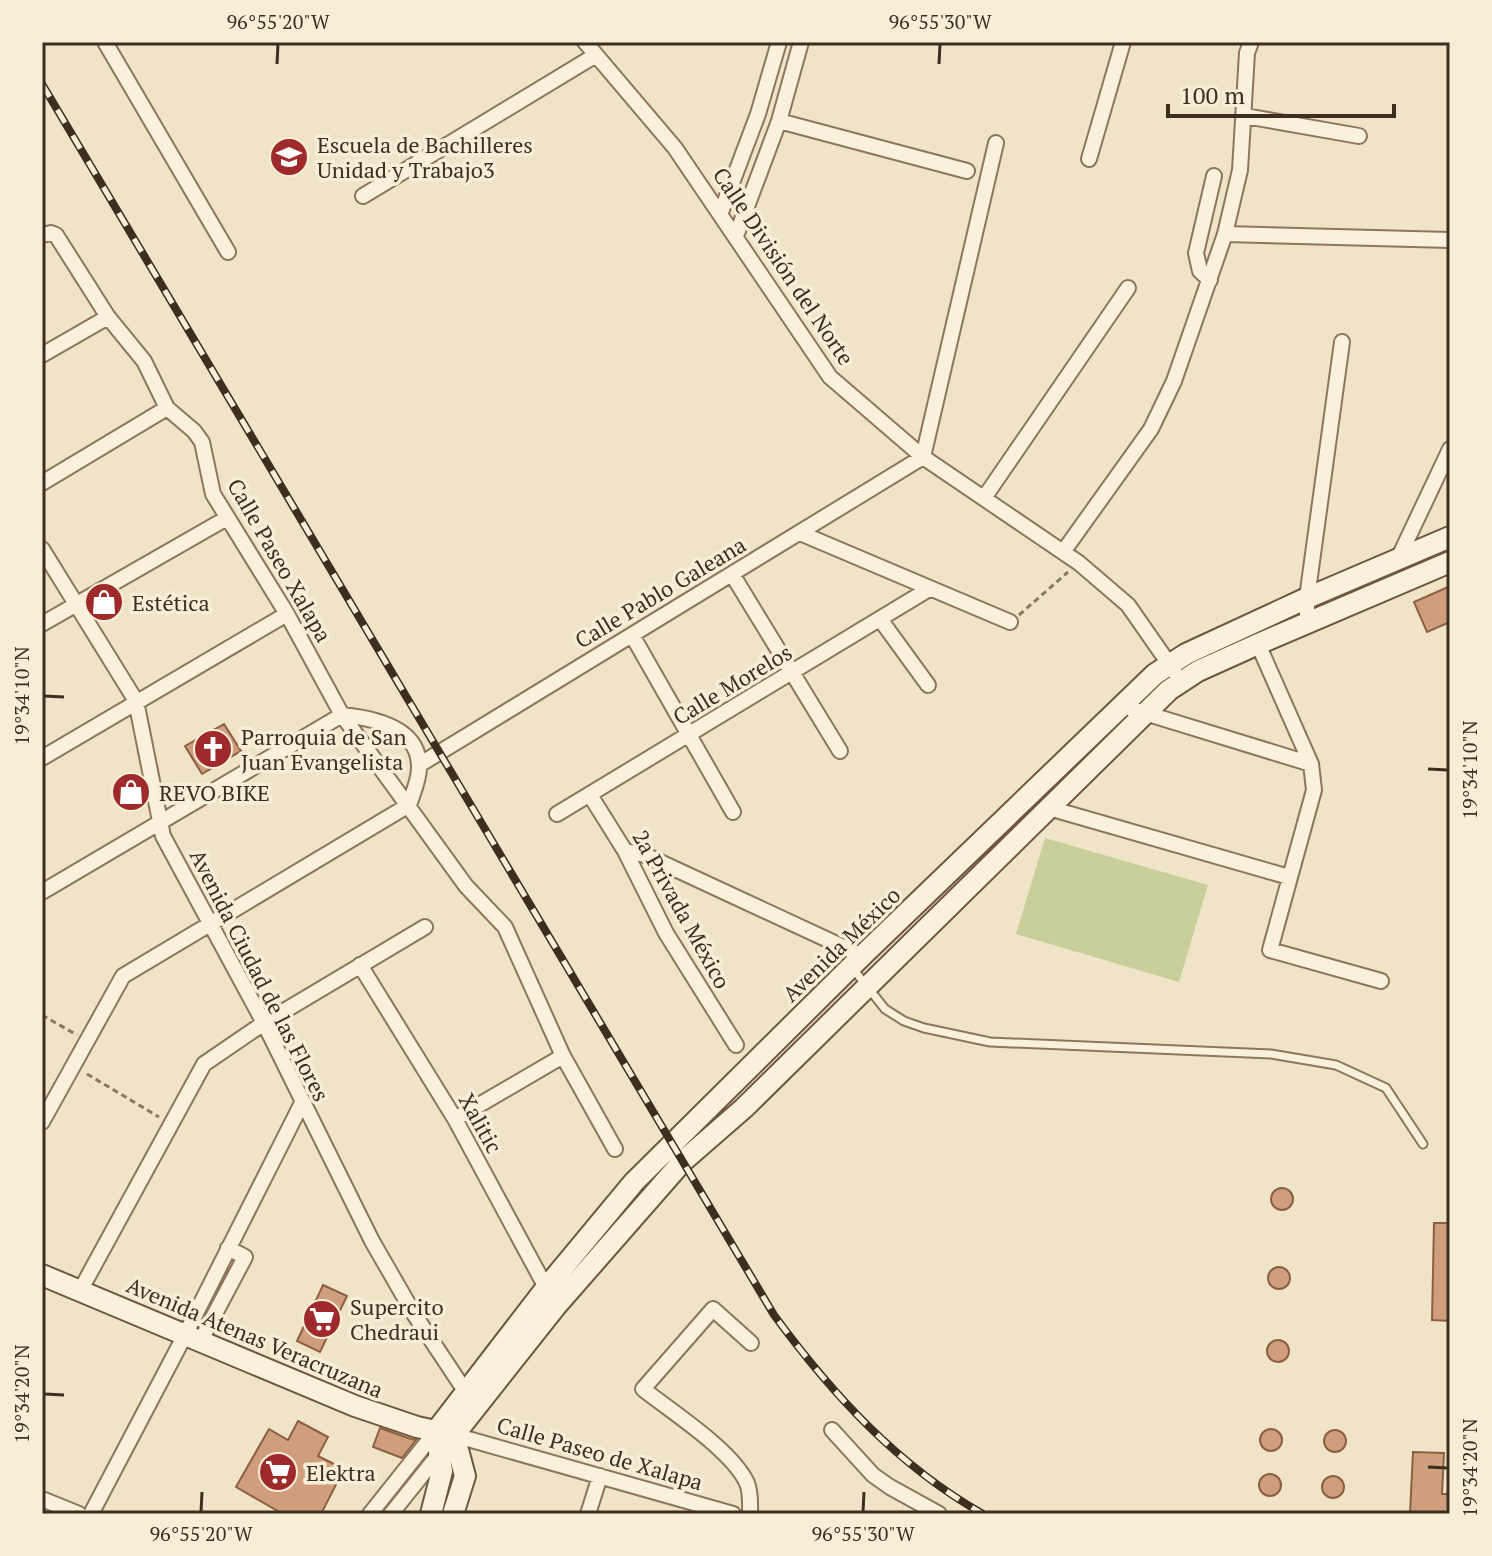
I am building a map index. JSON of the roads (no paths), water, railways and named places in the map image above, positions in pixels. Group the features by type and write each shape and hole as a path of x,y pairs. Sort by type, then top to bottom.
{"main road":[{"name":"Avenida México","path":"551,1297 682,1162 744,1108 1049,808 1141,715 1175,672 1307,598 1449,541"},
{"name":"Avenida México","path":"439,1454 445,1433 551,1297 634,1182 852,959 1155,674 1175,672 1258,644 1450,562"},
{"path":"728,1088 744,1108"},
{"name":"Avenida Atenas Veracruzana","path":"42,1275 355,1406 445,1433"},
{"path":"445,1433 465,1476 453,1514"},
{"path":"431,1514 442,1471 439,1454"}],"street":[{"path":"105,42 228,252"},
{"name":"Calle División del Norte","path":"585,42 675,148 830,377 923,457 1079,563 1128,605 1175,672"},
{"path":"721,212 758,114 779,42"},
{"path":"736,236 779,121 801,42"},
{"path":"1089,159 1123,42"},
{"path":"1063,552 1151,429 1165,404 1225,234 1240,170 1247,46"},
{"path":"363,196 596,55"},
{"path":"1245,116 1359,136"},
{"path":"779,121 967,171"},
{"path":"923,457 996,143"},
{"path":"1210,280 1200,271 1196,253 1214,176"},
{"name":"Calle Paseo Xalapa","path":"46,234 56,235 108,317 144,361 167,408 202,442 213,494 287,614 342,715 466,886 505,927 563,1056 615,1149"},
{"path":"1225,234 1450,240"},
{"path":"984,498 1128,288"},
{"path":"42,355 108,317"},
{"path":"1307,621 1307,598 1342,342"},
{"path":"42,483 167,408"},
{"path":"1398,559 1450,449"},
{"name":"Calle Pablo Galeana","path":"419,765 923,457"},
{"path":"42,624 227,518"},
{"path":"800,533 1010,622"},
{"name":"Avenida Ciudad de las Flores","path":"42,549 136,701 159,823 264,1023 372,1241 414,1314 471,1401"},
{"path":"732,574 840,751"},
{"name":"Calle Morelos","path":"557,814 929,589"},
{"path":"42,758 287,614"},
{"path":"880,619 928,685"},
{"path":"632,635 733,812"},
{"path":"1258,644 1311,764 1314,790 1270,950 1381,981"},
{"path":"1122,706 1141,715 1311,764"},
{"path":"42,892 342,715 369,717 393,726 416,753 419,765 409,805 123,976 42,1122"},
{"name":"2a Privada México","path":"590,795 625,851 666,933 736,1045"},
{"path":"1049,808 1289,877"},
{"path":"625,851 645,855 852,959"},
{"path":"80,1291 204,1064 264,1023 425,927"},
{"name":"Xalitic","path":"360,965 455,1119 551,1297"},
{"path":"455,1119 563,1056"},
{"path":"91,1514 194,1337 245,1257 228,1248 302,1103"},
{"path":"750,1514 750,1496 739,1469 725,1454 643,1389 713,1309 751,1343"},
{"path":"832,1430 873,1475 939,1514"},
{"name":"Calle Paseo de Xalapa","path":"445,1433 600,1476 708,1511 733,1514"},
{"name":"Avenida México","path":"370,1514 445,1433"},
{"name":"Avenida México","path":"391,1514 439,1454"},
{"path":"588,1514 600,1476"},
{"path":"42,1499 79,1514"}],"lane":[{"path":"852,959 867,987 885,1009 904,1021 924,1028 990,1042 1271,1054 1336,1065 1386,1088 1423,1144"}],"railway":[{"path":"42,84 774,1315 819,1373 868,1426 922,1473 983,1514"}],"place":[{"name":"Escuela de Bachilleres Unidad y Trabajo3","path":"289,157"},
{"name":"Estética","path":"104,602"},
{"name":"Parroquia de San Juan Evangelista","path":"213,749"},
{"name":"REVO BIKE","path":"131,792"},
{"name":"Supercito Chedraui","path":"322,1319"},
{"name":"Elektra","path":"278,1472"}]}
